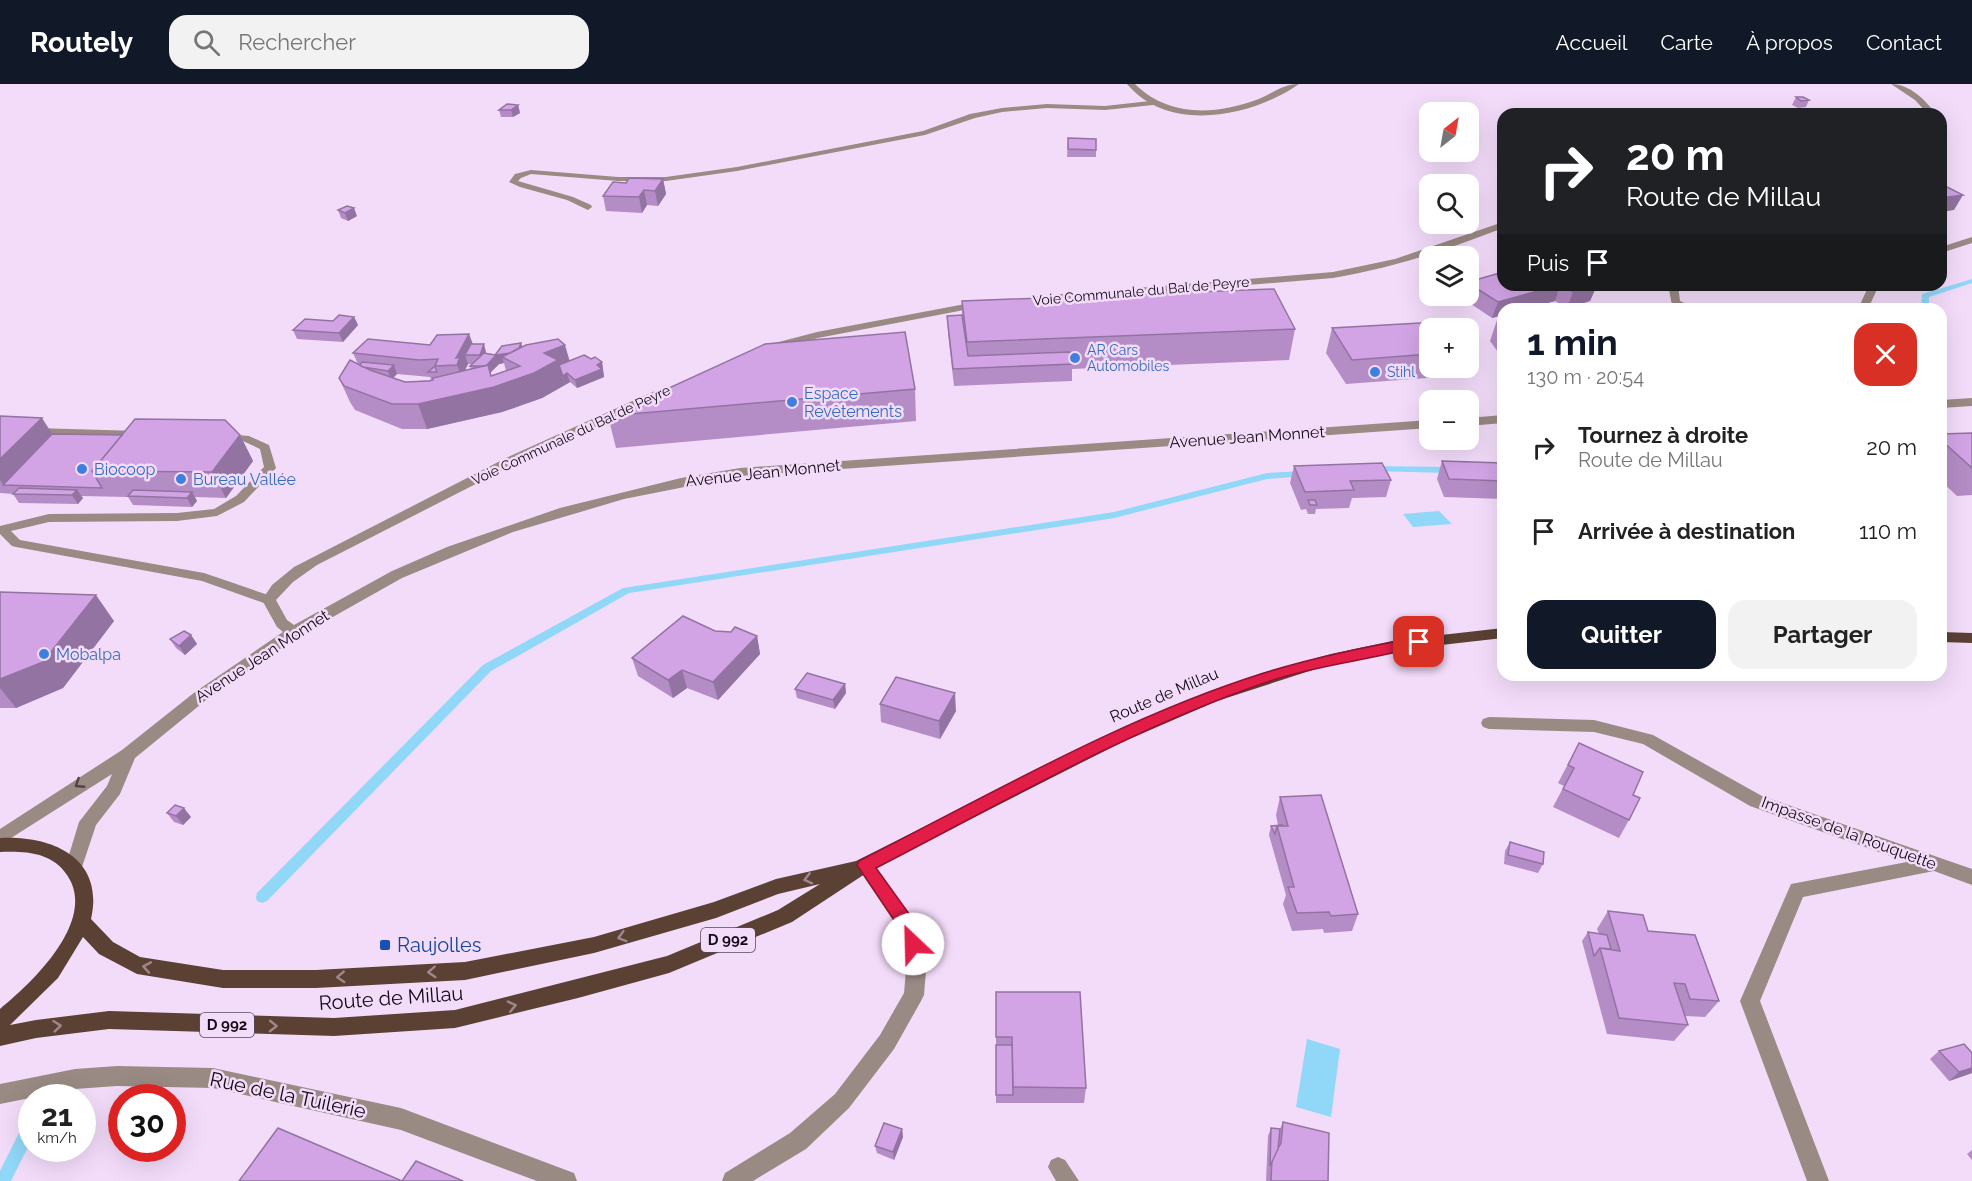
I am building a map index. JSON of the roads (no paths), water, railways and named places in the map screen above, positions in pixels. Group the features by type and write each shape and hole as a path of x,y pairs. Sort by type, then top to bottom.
{"main road":[{"name":"Route de Millau","path":"0,1037 36,1029 109,1020 333,1027 455,1019 669,964 785,916 865,865 1094,749 1211,697 1268,677 1342,657 1397,645 1497,634"},
{"path":"1947,637 1972,638"},
{"path":"0,845 31,846 48,850 63,858 74,868 82,883 84,902 81,922 72,944 58,965 39,988 0,1021"},
{"name":"Route de Millau","path":"81,922 106,948 137,966 223,979 316,979 465,971 594,945 716,910 776,887 865,865"}],"street":[{"path":"1131,84 1150,103 1166,110 1187,112 1219,110 1257,102 1294,84"},
{"path":"1895,84 1918,98 1927,108"},
{"name":"Voie Communale du Bal de Peyre","path":"1021,301 1334,274 1398,261 1454,244 1497,227"},
{"path":"761,350 817,335 973,304 997,303"},
{"name":"Voie Communale du Bal de Peyre","path":"268,600 277,587 308,566 400,516 592,422 666,390"},
{"path":"1947,404 1972,402"},
{"path":"1479,421 1497,420"},
{"name":"Avenue Jean Monnet","path":"0,838 129,753 189,704 293,633 401,573 460,546 577,506 685,481 794,467 1419,425"},
{"path":"268,600 282,623 293,633"},
{"name":"Impasse de la Rouquette","path":"1489,723 1594,726 1647,739 1756,801 1972,878"},
{"name":"Avenue Jean Monnet","path":"74,868 88,822 114,789 129,753"},
{"path":"1818,1181 1750,1001 1797,890 1934,864"},
{"path":"733,1181 798,1141 842,1101 887,1042 914,995 917,959 909,928 865,865"},
{"name":"Rue de la Tuilerie","path":"0,1094 75,1080 117,1076 213,1077 400,1119 566,1181"}],"lane":[{"path":"588,207 573,197 526,188 513,182 518,176 531,172 618,179 666,179 737,169 925,133 1002,110 1047,106 1105,108 1150,103"},
{"path":"1947,248 1972,240"},
{"path":"0,430 152,435"},
{"path":"2,530 49,518 177,517 217,512 240,499 270,468 265,447 245,438 210,437"},
{"path":"2,530 16,543 204,577 268,600"}],"water":[{"path":"1439,511 1452,524 1413,527 1403,514"},
{"path":"1307,1039 1340,1049 1331,1117 1296,1107"}],"waterway":[{"path":"1947,289 1972,281"},
{"path":"1925,303 1925,296 1941,291"},
{"path":"1371,469 1452,470"},
{"path":"262,897 487,668 627,590 1114,515 1267,476 1305,474"},
{"path":"3,1181 18,1150"}],"place":[{"name":"AR Cars Automobiles","path":"1075,358"},
{"name":"Stihl","path":"1375,372"},
{"name":"Espace Revêtements","path":"792,402"},
{"name":"Biocoop","path":"82,469"},
{"name":"Bureau Vallée","path":"181,479"},
{"name":"Mobalpa","path":"44,654"},
{"name":"Raujolles","path":"385,945"}]}
